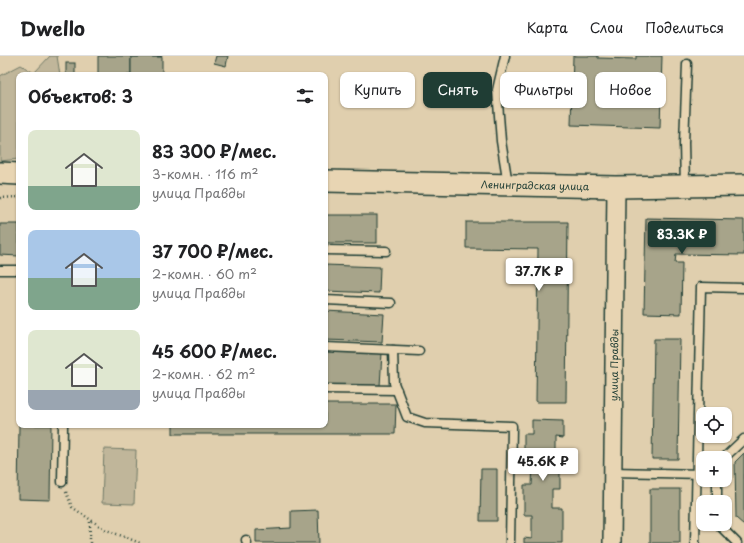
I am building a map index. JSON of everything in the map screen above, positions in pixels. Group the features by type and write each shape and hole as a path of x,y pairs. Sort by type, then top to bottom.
{"street":[{"path":"0,173 16,174"},
{"name":"Ленинградская улица","path":"328,181 616,188 744,185"},
{"name":"улица Правды","path":"612,543 616,188"}],"lane":[{"path":"504,56 497,90 501,141 508,185"},
{"path":"685,186 684,143 687,64"},
{"path":"328,250 386,251"},
{"path":"0,270 16,270"},
{"path":"699,451 702,287 744,288"},
{"path":"328,300 391,303"},
{"path":"328,347 419,351"},
{"path":"393,350 394,383 407,417 425,423 512,426 510,543"},
{"path":"328,389 397,390"},
{"path":"62,482 63,428"},
{"path":"732,451 744,439"},
{"path":"613,472 696,474"},
{"path":"695,543 698,487"},
{"path":"725,531 737,543"}],"path":[{"path":"0,198 16,197"},
{"path":"62,482 72,507 104,529 140,543"},
{"path":"90,519 90,543"}],"shaded area":[{"path":"50,56 57,56 60,72 35,72"},
{"path":"21,65 32,72 16,72 16,159 0,161 0,76"},
{"path":"104,449 136,450 134,504 102,503"}],"building":[{"path":"98,56 162,56 131,57 131,72 98,72"},
{"path":"216,56 228,56 226,66 214,63"},
{"path":"573,56 636,59 636,56 662,56 662,72 595,72 595,108 661,108 660,128 571,125 571,108 587,108 587,72 573,72"},
{"path":"131,57 162,57 162,72 131,72"},
{"path":"66,63 75,63 75,72 66,72"},
{"path":"328,215 377,215 377,243 328,243"},
{"path":"646,218 744,220 744,255 676,254 675,263 682,263 681,314 644,313"},
{"path":"466,222 568,222 566,402 536,402 538,249 466,248"},
{"path":"0,224 16,224 16,256 0,255"},
{"path":"328,265 380,267 379,293 328,291"},
{"path":"328,311 384,314 382,342 328,340"},
{"path":"654,339 680,339 678,459 652,459"},
{"path":"328,350 382,353 380,386 328,385"},
{"path":"328,404 396,404 395,434 173,434 173,428 328,428"},
{"path":"532,420 563,421 563,438 556,437 556,456 560,456 560,489 552,489 552,508 562,508 562,543 524,543 524,538 532,539 532,515 524,515 524,485 532,485 533,464 524,464 524,434 532,434"},
{"path":"19,428 51,428 50,500 18,499"},
{"path":"744,453 744,525 736,518 735,462"},
{"path":"481,469 497,469 497,521 480,521"},
{"path":"650,489 680,489 680,543 650,543"},
{"path":"318,510 319,543 256,543 256,530 291,528 291,511"}]}
